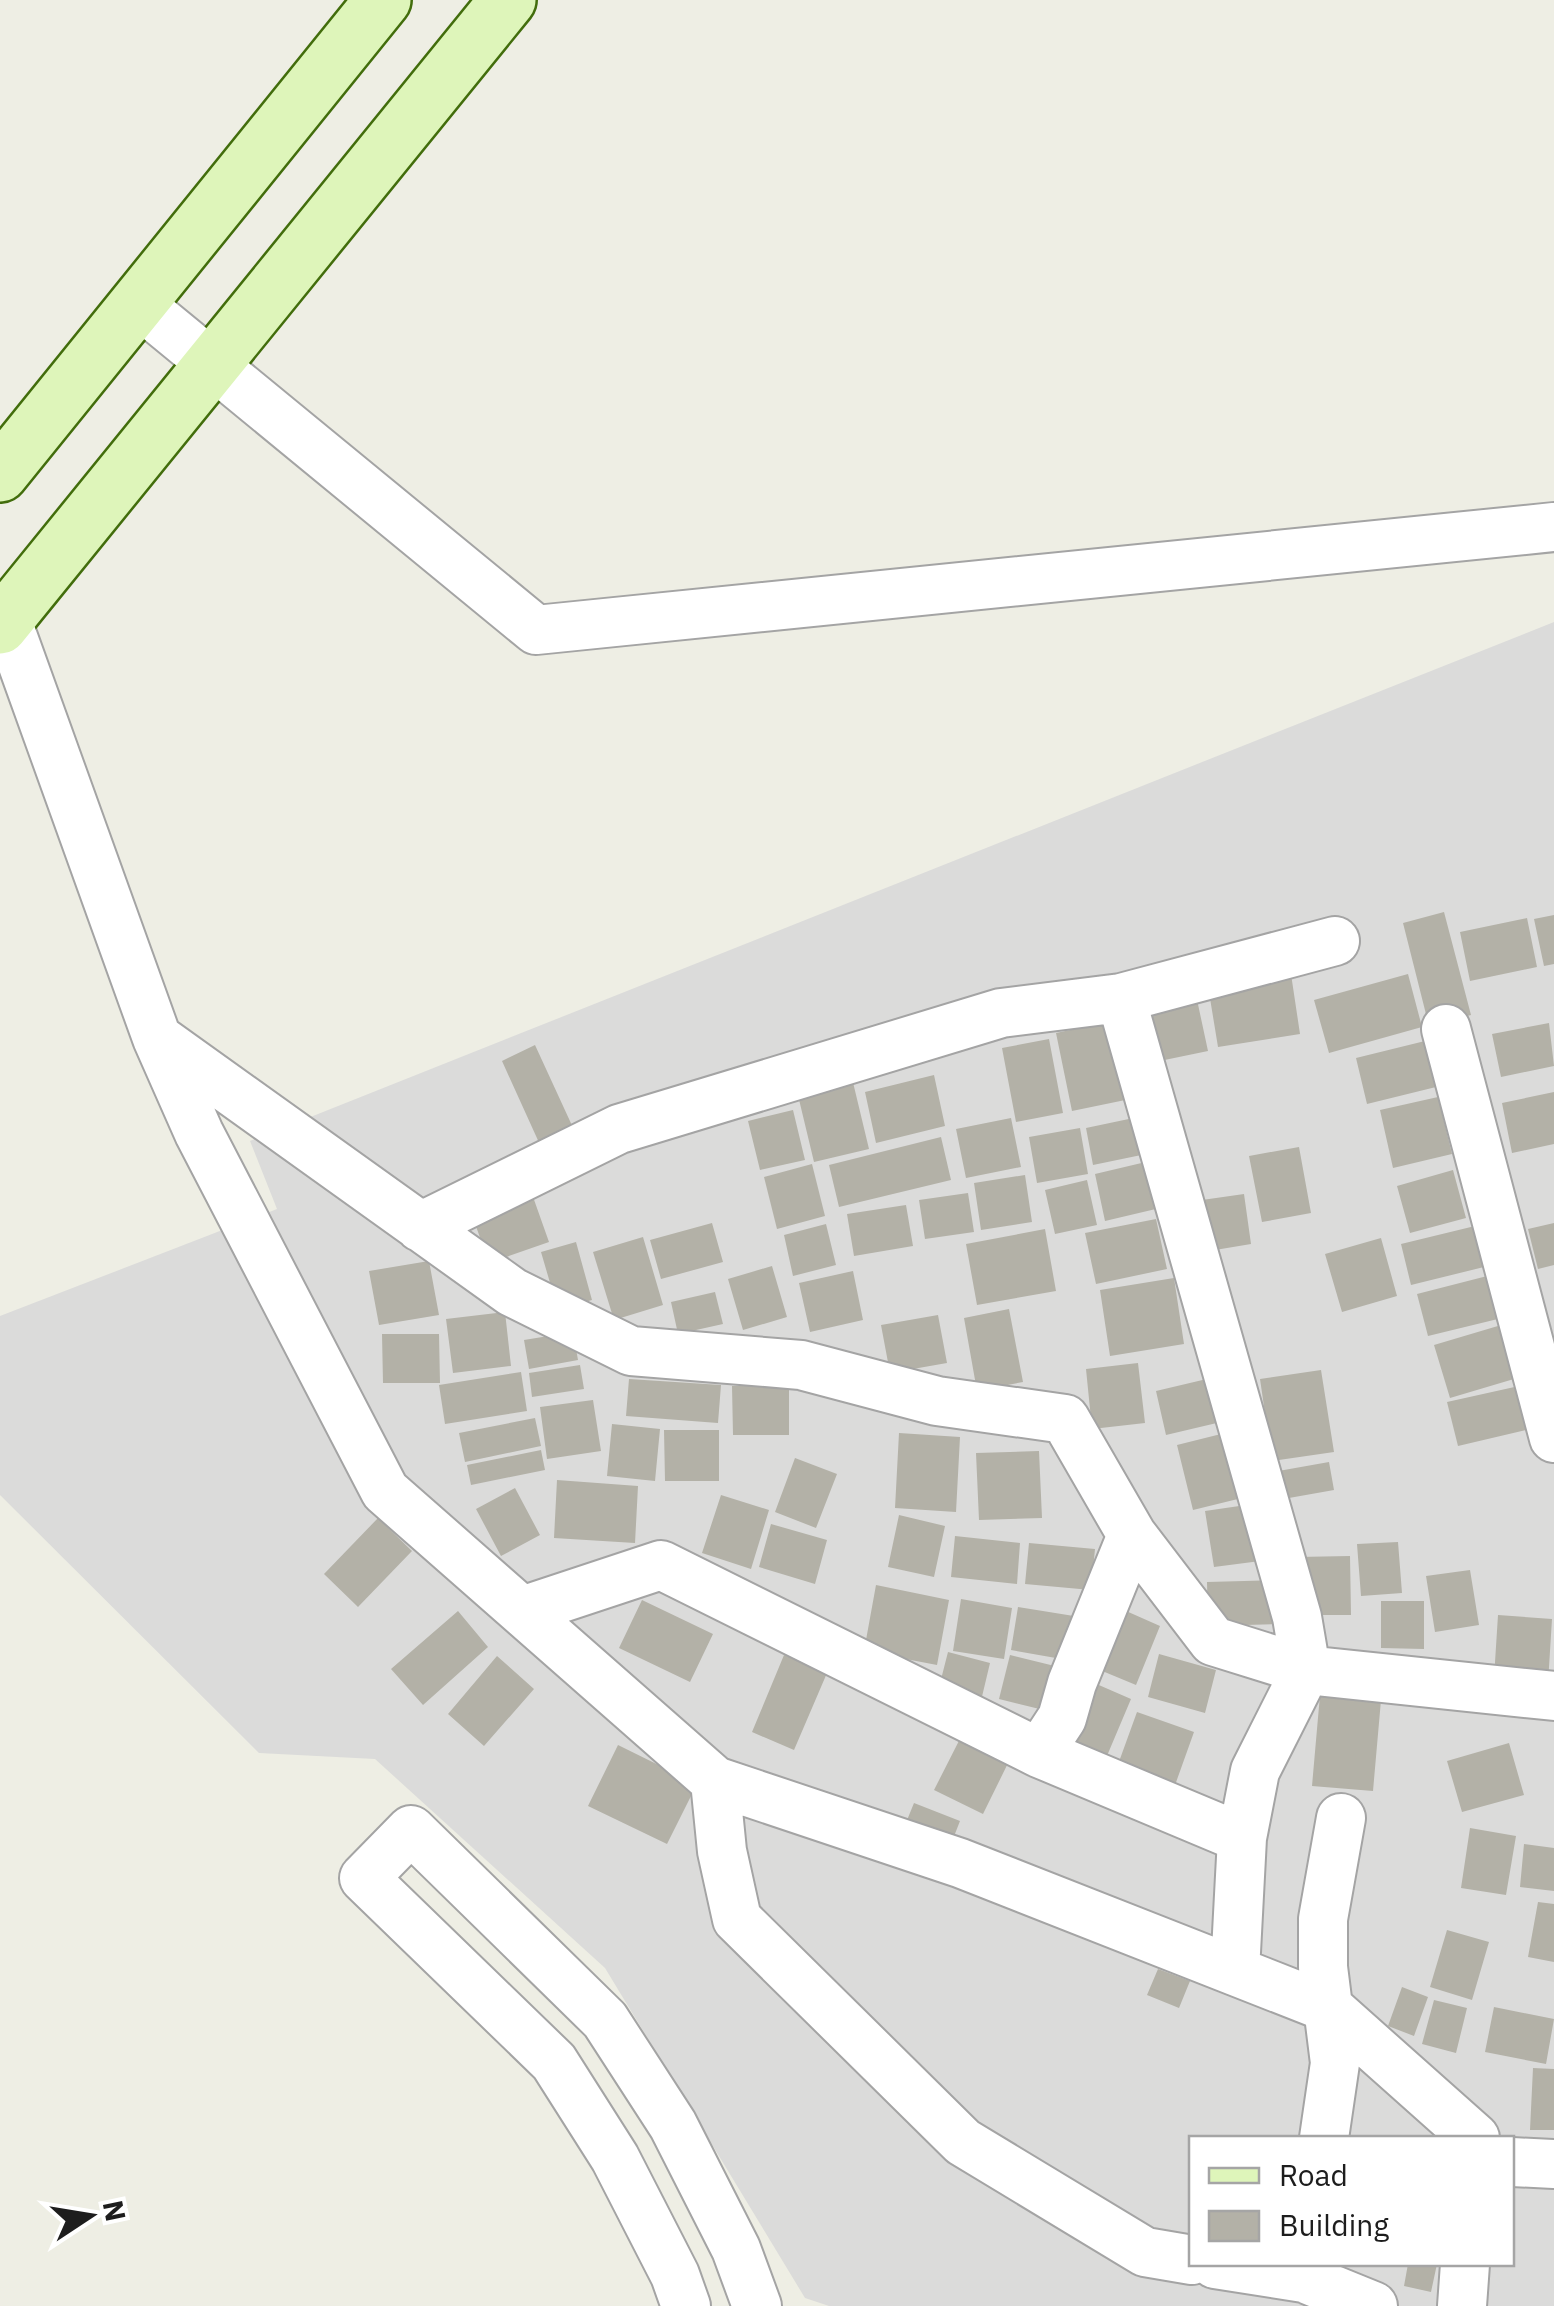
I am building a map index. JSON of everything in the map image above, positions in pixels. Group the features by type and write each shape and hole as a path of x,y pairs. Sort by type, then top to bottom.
{"street":[{"path":"0,474 383,0"},
{"path":"508,0 3,622 157,1038 199,1133 385,1491 716,1780 960,1863 1329,2008 1473,2136"},
{"path":"138,303 536,630 1554,527"},
{"path":"420,1227 619,1129 1001,1013 1121,998 1335,940"},
{"path":"1121,998 1298,1618 1306,1670 1255,1771 1242,1838 1235,1971"},
{"path":"1446,1029 1554,1438"},
{"path":"157,1038 512,1292 631,1351 801,1365 937,1401 1065,1419 1132,1535 1213,1641 1306,1670 1554,1696"},
{"path":"1038,1752 1062,1718 1132,1535"},
{"path":"522,1611 661,1565 1038,1752 1242,1838"},
{"path":"716,1780 722,1851 737,1919 962,2142 1146,2252 1189,2259"},
{"path":"1324,2136 1335,2063 1323,1966 1323,1919 1341,1818"},
{"path":"686,2306 675,2276 615,2158 554,2062 364,1878 410,1830 606,2020 674,2125 736,2249 757,2306"},
{"path":"1514,2162 1554,2164"},
{"path":"1241,2266 1305,2271 1373,2306"},
{"path":"1462,2306 1465,2266"}],"shaded area":[{"path":"1554,622 1554,2306 829,2306 805,2298 605,1968 375,1759 259,1753 0,1495 0,1316 277,1209 250,1141"}],"building":[{"path":"1444,912 1471,1015 1429,1026 1403,923"},
{"path":"1554,915 1554,964 1544,966 1534,919"},
{"path":"1527,918 1537,967 1470,981 1460,932"},
{"path":"1291,974 1300,1034 1218,1047 1208,986"},
{"path":"1408,974 1422,1027 1329,1053 1314,1000"},
{"path":"1196,995 1208,1051 1150,1063 1138,1007"},
{"path":"1118,1020 1135,1098 1072,1111 1056,1033"},
{"path":"1549,1023 1554,1066 1501,1077 1492,1034"},
{"path":"1049,1039 1063,1113 1016,1122 1002,1048"},
{"path":"1425,1041 1436,1087 1367,1104 1356,1058"},
{"path":"535,1045 575,1132 541,1147 502,1061"},
{"path":"851,1074 869,1149 814,1162 796,1087"},
{"path":"934,1075 945,1126 876,1143 865,1092"},
{"path":"1554,1092 1554,1144 1512,1153 1502,1103"},
{"path":"1438,1097 1452,1154 1393,1168 1380,1110"},
{"path":"793,1110 805,1160 760,1170 748,1121"},
{"path":"1143,1116 1151,1153 1093,1165 1086,1128"},
{"path":"1011,1118 1021,1167 966,1178 956,1129"},
{"path":"1080,1128 1088,1174 1037,1183 1029,1137"},
{"path":"941,1137 951,1180 839,1207 829,1165"},
{"path":"1299,1147 1311,1213 1262,1222 1249,1156"},
{"path":"1150,1161 1160,1208 1105,1221 1095,1174"},
{"path":"812,1164 825,1216 777,1229 764,1177"},
{"path":"1453,1170 1466,1218 1410,1233 1397,1186"},
{"path":"1025,1175 1032,1222 981,1230 974,1183"},
{"path":"1087,1180 1097,1225 1055,1234 1045,1190"},
{"path":"968,1193 974,1232 925,1239 919,1200"},
{"path":"532,1194 549,1242 489,1263 472,1215"},
{"path":"1244,1194 1251,1244 1203,1252 1195,1201"},
{"path":"906,1205 913,1246 854,1256 847,1214"},
{"path":"1156,1219 1167,1269 1096,1284 1085,1233"},
{"path":"712,1223 723,1262 661,1279 650,1240"},
{"path":"1554,1223 1554,1265 1538,1269 1528,1229"},
{"path":"826,1224 836,1265 793,1276 784,1235"},
{"path":"1475,1226 1484,1267 1411,1285 1401,1244"},
{"path":"1045,1229 1056,1291 977,1305 966,1244"},
{"path":"643,1237 663,1305 614,1320 593,1252"},
{"path":"1381,1238 1397,1296 1342,1312 1325,1254"},
{"path":"576,1242 592,1300 558,1310 541,1252"},
{"path":"429,1261 439,1315 379,1325 369,1271"},
{"path":"772,1266 787,1317 743,1330 728,1279"},
{"path":"853,1271 863,1320 810,1332 799,1283"},
{"path":"1495,1274 1506,1317 1428,1336 1417,1294"},
{"path":"1174,1278 1184,1344 1110,1356 1100,1290"},
{"path":"715,1292 723,1324 678,1334 671,1302"},
{"path":"1009,1309 1023,1382 977,1391 964,1318"},
{"path":"505,1312 511,1366 453,1373 446,1319"},
{"path":"938,1315 947,1363 890,1373 881,1325"},
{"path":"1508,1323 1524,1376 1450,1398 1434,1345"},
{"path":"573,1332 578,1360 529,1369 524,1340"},
{"path":"382,1334 439,1334 440,1383 383,1383"},
{"path":"1138,1363 1145,1423 1092,1429 1086,1369"},
{"path":"580,1365 584,1389 532,1397 529,1373"},
{"path":"1321,1370 1334,1452 1272,1461 1260,1379"},
{"path":"521,1372 527,1411 445,1424 439,1385"},
{"path":"1211,1378 1221,1422 1166,1435 1156,1391"},
{"path":"629,1379 721,1385 718,1423 626,1416"},
{"path":"789,1385 789,1435 733,1435 732,1386"},
{"path":"1519,1386 1530,1429 1458,1446 1447,1402"},
{"path":"593,1400 601,1451 547,1459 540,1407"},
{"path":"535,1418 541,1446 465,1462 459,1433"},
{"path":"612,1424 660,1429 655,1481 607,1476"},
{"path":"664,1430 719,1430 719,1481 665,1481"},
{"path":"1233,1431 1250,1496 1193,1510 1177,1445"},
{"path":"899,1433 960,1437 956,1512 895,1508"},
{"path":"541,1450 545,1470 471,1485 467,1465"},
{"path":"1039,1451 1042,1518 979,1520 976,1453"},
{"path":"795,1458 837,1474 816,1528 775,1512"},
{"path":"1329,1462 1334,1490 1272,1501 1267,1473"},
{"path":"557,1480 638,1486 635,1543 554,1538"},
{"path":"515,1488 540,1535 501,1556 476,1509"},
{"path":"721,1495 769,1510 751,1569 702,1553"},
{"path":"1260,1503 1268,1560 1214,1567 1205,1511"},
{"path":"899,1515 945,1526 934,1577 888,1567"},
{"path":"378,1518 412,1551 358,1607 324,1574"},
{"path":"771,1524 827,1540 815,1584 759,1567"},
{"path":"955,1536 1020,1543 1017,1584 951,1577"},
{"path":"1398,1542 1402,1593 1361,1596 1357,1544"},
{"path":"1029,1543 1095,1549 1091,1590 1025,1584"},
{"path":"1350,1556 1351,1615 1298,1615 1297,1557"},
{"path":"1470,1570 1479,1625 1435,1632 1426,1576"},
{"path":"1279,1580 1280,1624 1208,1626 1207,1582"},
{"path":"876,1585 949,1600 937,1665 864,1651"},
{"path":"961,1599 1012,1608 1004,1659 953,1651"},
{"path":"642,1600 713,1634 690,1682 619,1648"},
{"path":"1381,1601 1424,1601 1424,1649 1381,1648"},
{"path":"1108,1603 1160,1626 1136,1685 1083,1663"},
{"path":"1018,1607 1080,1617 1073,1661 1011,1650"},
{"path":"458,1611 488,1647 423,1705 391,1669"},
{"path":"1498,1615 1552,1619 1548,1683 1494,1678"},
{"path":"948,1652 990,1663 980,1705 937,1695"},
{"path":"1159,1654 1216,1670 1205,1713 1148,1697"},
{"path":"784,1655 827,1673 794,1750 752,1732"},
{"path":"1010,1655 1071,1670 1060,1714 999,1699"},
{"path":"497,1656 534,1689 484,1746 448,1714"},
{"path":"1085,1679 1131,1699 1101,1770 1054,1750"},
{"path":"1320,1695 1381,1700 1373,1791 1312,1786"},
{"path":"1137,1712 1194,1732 1169,1802 1112,1781"},
{"path":"966,1727 1014,1751 983,1814 934,1790"},
{"path":"1509,1743 1524,1795 1462,1812 1447,1761"},
{"path":"618,1745 697,1784 667,1844 588,1806"},
{"path":"914,1803 960,1821 949,1849 903,1830"},
{"path":"1470,1828 1516,1836 1506,1895 1461,1888"},
{"path":"1524,1844 1554,1848 1554,1891 1520,1887"},
{"path":"1538,1902 1554,1904 1554,1962 1528,1957"},
{"path":"1447,1930 1489,1942 1472,2000 1430,1987"},
{"path":"1158,1969 1190,1981 1179,2008 1147,1995"},
{"path":"1402,1987 1428,1997 1414,2036 1388,2026"},
{"path":"1434,2000 1467,2008 1456,2053 1422,2044"},
{"path":"1494,2007 1554,2019 1546,2064 1485,2052"},
{"path":"1533,2068 1554,2069 1554,2130 1530,2130"},
{"path":"1408,2266 1437,2266 1431,2292 1404,2286"}]}
